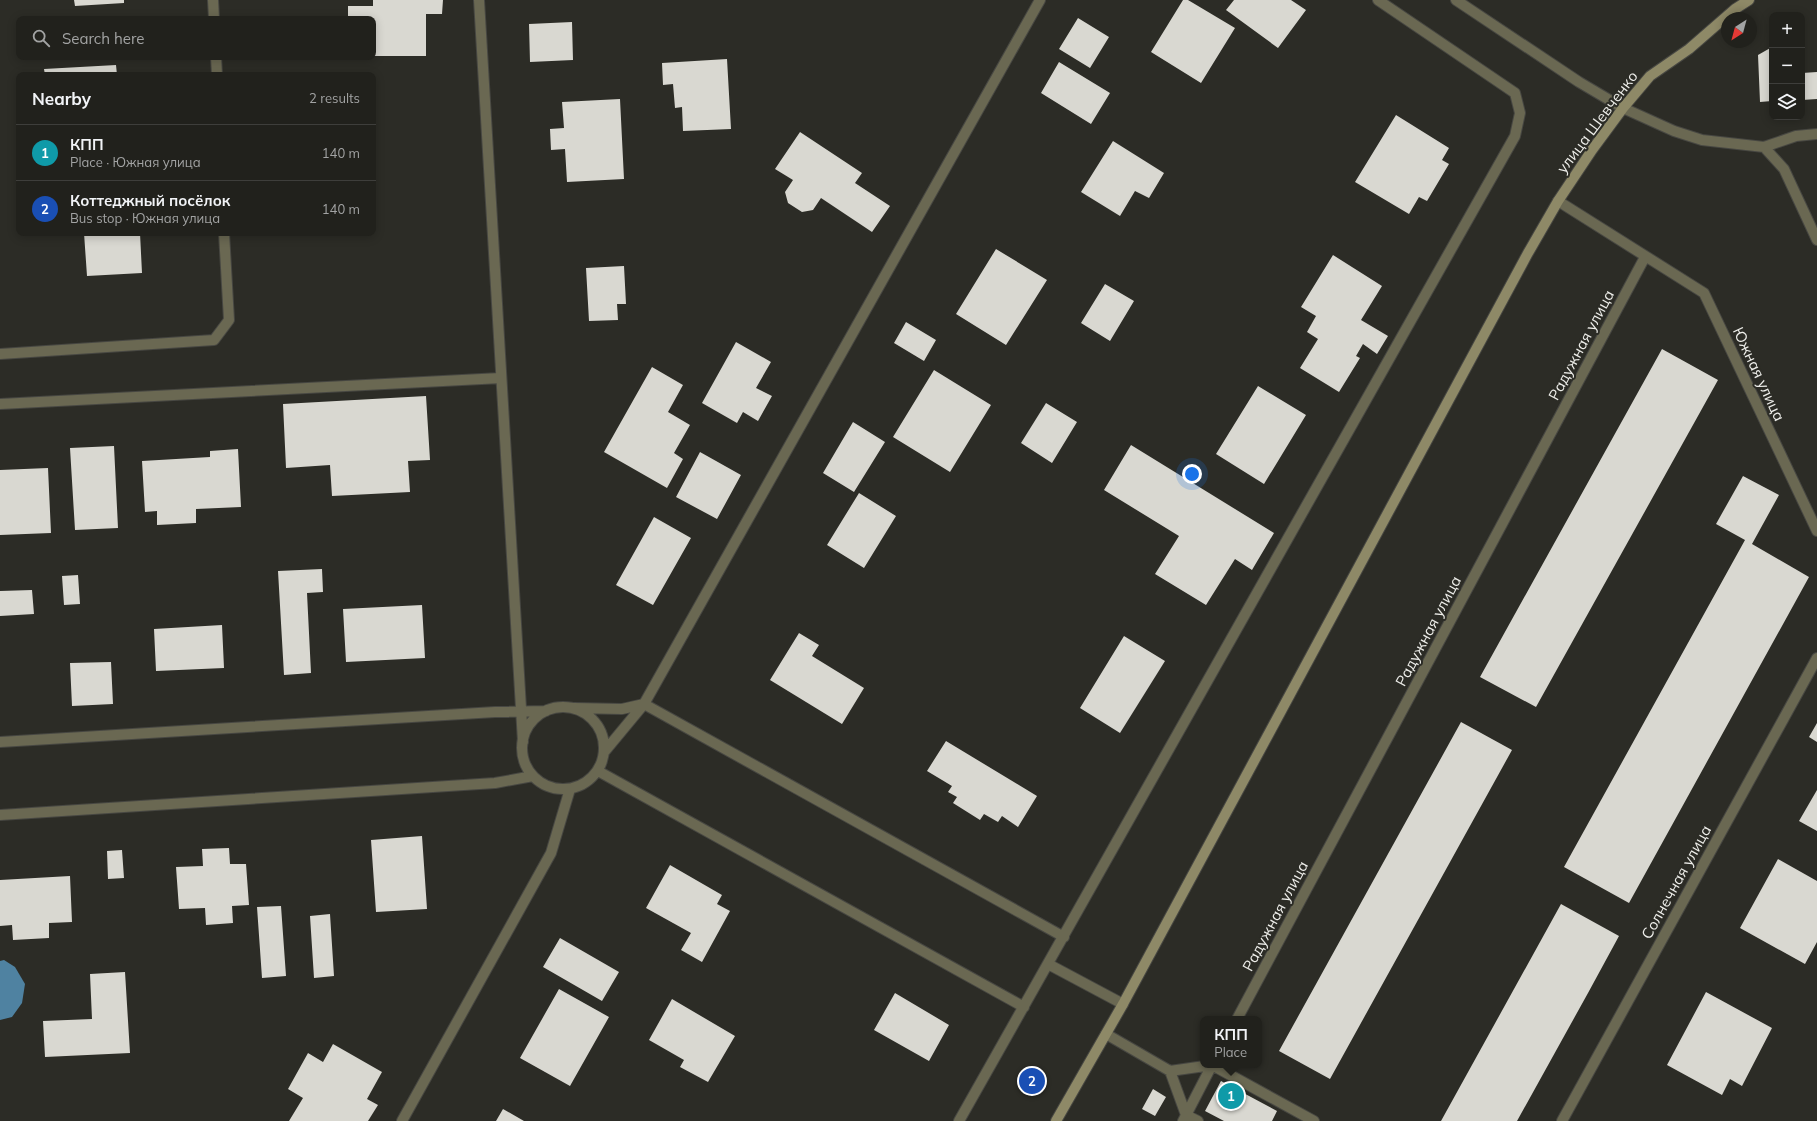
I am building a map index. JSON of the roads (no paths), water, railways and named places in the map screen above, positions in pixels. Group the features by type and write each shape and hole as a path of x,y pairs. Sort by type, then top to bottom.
{"main road":[{"name":"улица Шевченко","path":"1056,1121 1123,1004 1528,253 1558,201 1592,150 1623,108 1650,76 1689,49 1735,9 1749,0"}],"street":[{"path":"213,0 214,16"},
{"path":"479,0 523,754 526,766 533,776 543,784 556,789 570,789 581,786 591,779 598,771 605,751 644,704 1040,0"},
{"path":"959,1121 1514,136 1520,113 1516,93 1378,0"},
{"path":"1456,0 1579,82 1623,108 1674,131 1702,140 1764,147 1796,136 1817,134"},
{"path":"216,60 217,72"},
{"path":"1764,147 1784,169 1817,240"},
{"name":"Южная улица","path":"1558,201 1704,293 1817,531"},
{"path":"0,354 214,340 229,320 224,236"},
{"name":"Радужная улица","path":"1239,1016 1645,257"},
{"path":"0,404 501,378"},
{"name":"Солнечная улица","path":"1562,1121 1817,658"},
{"path":"0,742 521,711 546,711 560,707 622,709 644,704 1064,937"},
{"path":"574,708 587,715 597,724 603,737 605,751"},
{"path":"522,742 527,729 535,718 546,711"},
{"path":"598,771 1024,1007"},
{"path":"0,815 488,783 533,776"},
{"path":"402,1121 551,853 570,789"},
{"path":"1048,964 1123,1004"},
{"path":"1106,1034 1170,1071 1200,1067"},
{"path":"1185,1118 1210,1068"},
{"path":"1217,1068 1314,1121"},
{"path":"1170,1071 1185,1118"},
{"path":"1185,1118 1198,1121"}],"water":[{"path":"4,960 15,967 25,984 22,1003 12,1017 0,1020 0,961"}],"place":[{"name":"Коттеджный посёлок","path":"1032,1081"},
{"name":"КПП","path":"1231,1096"}]}
